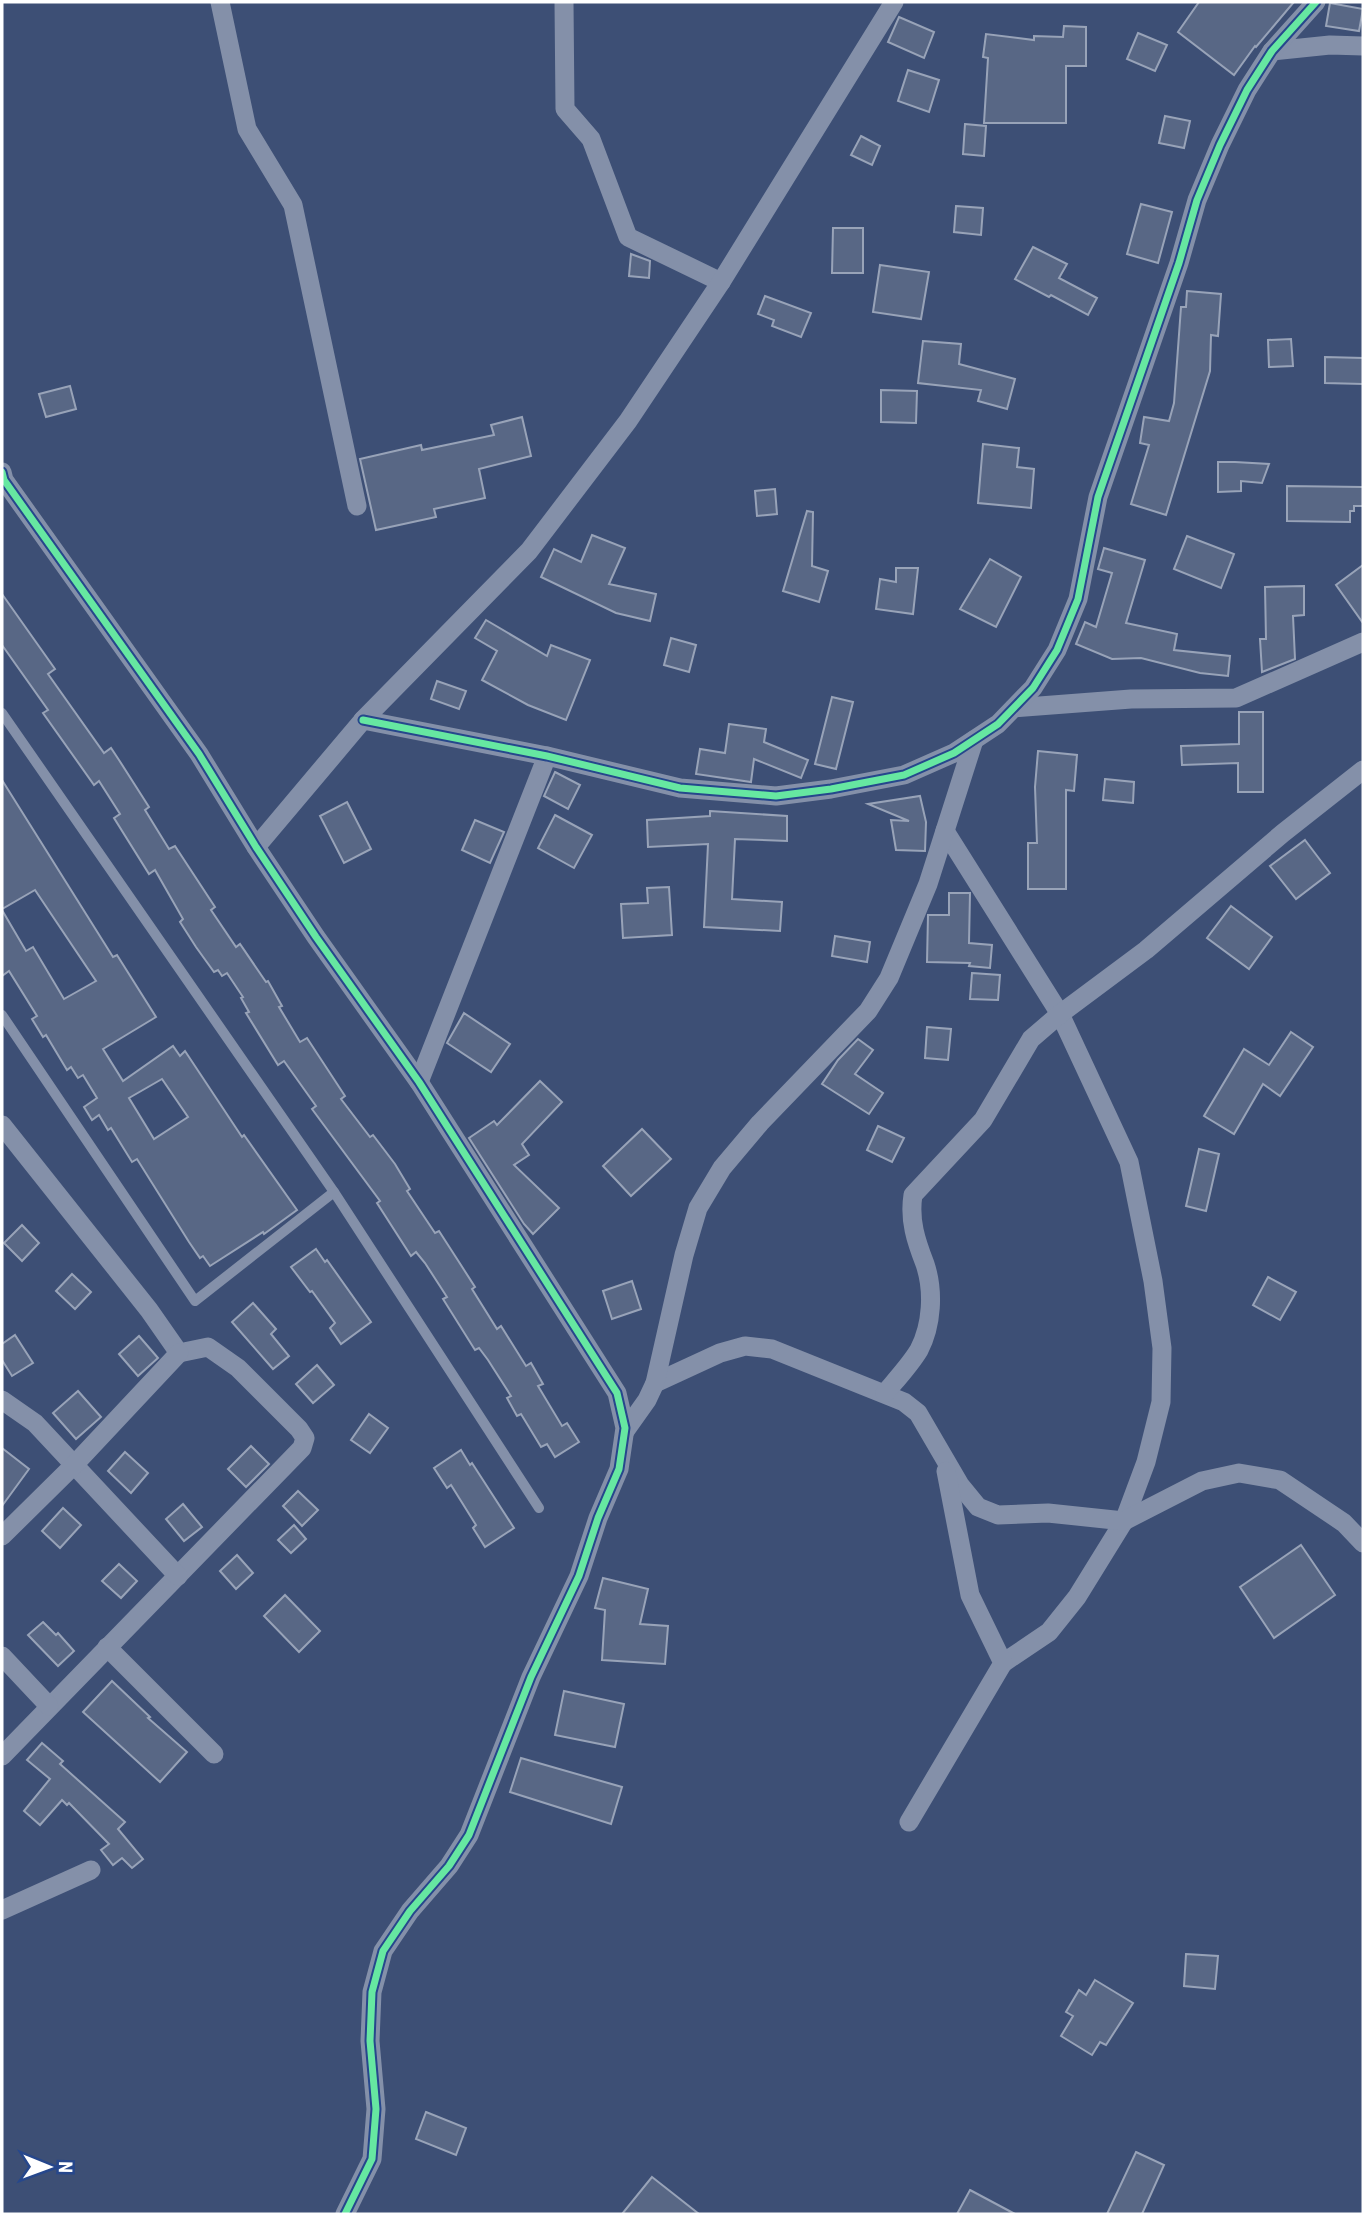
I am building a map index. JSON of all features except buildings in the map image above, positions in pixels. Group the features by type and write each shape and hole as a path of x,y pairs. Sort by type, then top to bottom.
{"street":[{"path":"220,2 247,129 293,205 357,506"},
{"path":"564,2 565,109 591,139 628,237 722,282"},
{"path":"256,846 363,720 528,551 628,421 722,282 894,2"},
{"path":"363,720 547,756 680,788 776,796 904,775 954,753 998,724 1033,688 1058,650 1078,599 1098,497 1198,200 1220,145 1247,90 1272,51 1316,2"},
{"path":"1272,51 1330,45 1363,46"},
{"path":"2,472 12,491 199,754 316,937 419,1082 617,1393 625,1431 620,1469 598,1518 579,1576 530,1676 469,1836 449,1866 410,1911 383,1951 372,1992 370,2041 376,2109 372,2159 345,2214"},
{"path":"1014,708 1131,699 1236,698 1363,642"},
{"path":"625,1431 655,1383 684,1255 698,1208 722,1168 760,1123 868,1011 880,993 928,884 974,740"},
{"path":"419,1082 547,756"},
{"path":"885,1394 918,1351 926,1330 931,1301 927,1271 910,1212 913,1195 983,1120 1031,1039 1059,1014 1146,950 1283,833 1363,770"},
{"path":"909,1822 1003,1662 1049,1632 1077,1597 1124,1521 1146,1462 1161,1402 1162,1348 1153,1281 1129,1162 1059,1014 945,831"},
{"path":"2,1125 140,1299 179,1353"},
{"path":"655,1383 720,1353 745,1346 772,1349 904,1402 918,1413 960,1485 978,1507 998,1515 1048,1513 1124,1521 1202,1480 1239,1473 1280,1480 1344,1523 1363,1543"},
{"path":"2,1536 74,1465 179,1353 208,1347 237,1368 305,1438 302,1448 2,1756"},
{"path":"2,1399 35,1423 178,1576"},
{"path":"943,1457 971,1595 1003,1662"},
{"path":"107,1647 214,1754"},
{"path":"2,1656 49,1706"},
{"path":"2,1910 91,1870"}],"lane":[{"path":"2,713 334,1192 540,1508"},
{"path":"2,1015 195,1301 334,1192"}],"cycle path":[{"path":"363,720 547,756 680,788 776,796 904,775 954,753 998,724 1033,688 1057,650 1078,599 1098,497 1179,263 1197,200 1220,145 1247,90 1272,51 1316,2"},
{"path":"2,472 4,480 199,754 316,937 419,1082 617,1393 625,1428 619,1469 598,1518 579,1576 531,1677 469,1835 449,1866 410,1911 383,1951 372,1992 370,2041 376,2109 372,2159 345,2214"}]}
